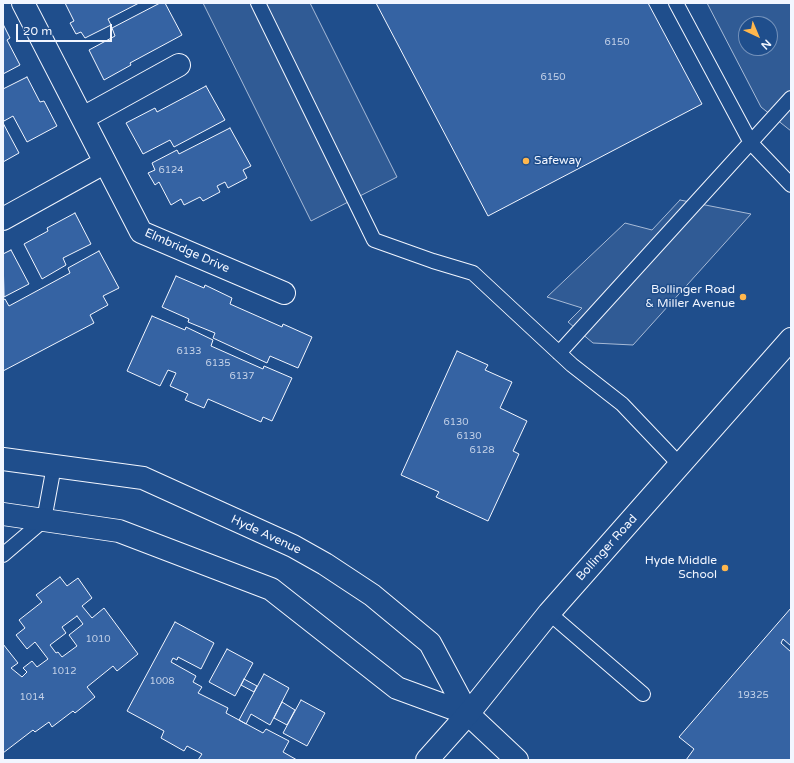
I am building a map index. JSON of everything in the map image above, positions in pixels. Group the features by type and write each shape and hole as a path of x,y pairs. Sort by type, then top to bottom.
{"street":[{"name":"Elmbridge Drive","path":"23,3 83,118 104,163 141,232 284,293"},
{"path":"83,118 179,65"},
{"path":"3,219 104,163"},
{"name":"Bollinger Road","path":"427,760 468,714 549,614 791,339"},
{"name":"Hyde Avenue","path":"3,459 143,478 293,546 325,564 372,595 430,643 468,714 517,760"},
{"name":"Hyde Avenue","path":"3,514 119,531 271,589 397,688 468,714"}],"lane":[{"path":"258,3 374,240 433,262 473,273 572,365 622,404 680,466"},
{"path":"676,3 751,143 791,185"},
{"path":"559,353 791,98"},
{"path":"3,555 44,520 54,466"},
{"path":"549,614 643,694"}],"shaded area":[{"path":"203,3 310,3 397,177 311,221"},
{"path":"707,3 791,3 791,131 761,107"},
{"path":"680,200 751,214 633,345 593,343 568,322 582,308 547,297 625,223 652,230"}],"building":[{"path":"65,3 139,3 108,19 111,25 85,38 81,32 76,34 70,23 74,21"},
{"path":"160,3 165,3 182,35 130,63 131,65 104,80 89,50 115,36 112,28"},
{"name":"Safeway","path":"376,3 648,3 702,104 488,216"},
{"path":"3,24 10,38 7,40 20,65 3,74"},
{"path":"27,77 40,102 44,101 57,126 27,142 13,116 4,121 3,89"},
{"path":"206,86 225,120 174,147 170,140 143,154 126,123 155,108 157,112"},
{"path":"3,123 19,153 3,162"},
{"path":"230,128 251,166 243,170 247,178 228,188 225,182 217,186 220,192 203,201 200,197 184,205 181,199 171,205 159,182 155,185 148,173 155,170 152,163 177,150 179,154"},
{"path":"75,213 91,244 63,258 66,265 42,279 24,244 48,231 47,228"},
{"path":"11,250 29,284 4,297 3,254"},
{"path":"99,251 119,288 103,296 108,305 90,315 94,323 3,371 3,300 5,299 9,306 70,273 68,268"},
{"path":"176,276 204,288 205,285 232,298 230,304 282,327 283,324 312,337 298,368 270,356 267,363 213,338 215,333 188,322 189,319 162,307"},
{"path":"152,316 185,330 186,327 213,340 211,346 263,369 264,366 292,378 272,421 263,417 261,422 208,399 204,408 185,400 188,394 170,386 176,373 168,370 160,386 127,371"},
{"path":"457,351 488,365 485,370 512,382 500,408 527,421 513,451 519,454 488,521 436,497 439,492 401,475"},
{"path":"60,577 67,586 78,578 92,598 82,606 92,618 104,608 138,654 117,671 113,666 87,687 95,697 75,713 73,711 52,727 49,722 35,732 33,730 3,753 3,644 18,663 11,668 22,677 27,672 23,668 32,661 37,667 48,659 35,642 27,649 16,635 25,628 19,620 42,602 36,595","holes":["77,616 83,624 69,635 77,646 62,657 58,652 56,653 50,645 66,633 62,627"]},
{"path":"791,608 791,646 783,639 781,643 791,652 791,760 686,760 694,749 679,737"},
{"path":"175,622 214,643 201,669 178,657 177,660 173,658 171,662 196,676 193,682 202,687 198,693 228,708 226,713 263,733 266,729 289,741 283,752 297,760 198,760 202,754 187,746 184,751 161,738 164,731 127,711"},
{"path":"227,649 253,663 235,696 209,682"},
{"path":"264,674 289,688 270,725 251,714 246,724 239,720"},
{"path":"244,679 257,686 254,692 241,685"},
{"path":"301,700 325,713 307,746 283,733"},
{"path":"282,702 295,710 287,725 274,718"}],"place":[{"name":"Safeway","path":"526,161"},
{"name":"Bollinger Road & Miller Avenue","path":"743,297"},
{"name":"Hyde Middle School","path":"725,568"}]}
